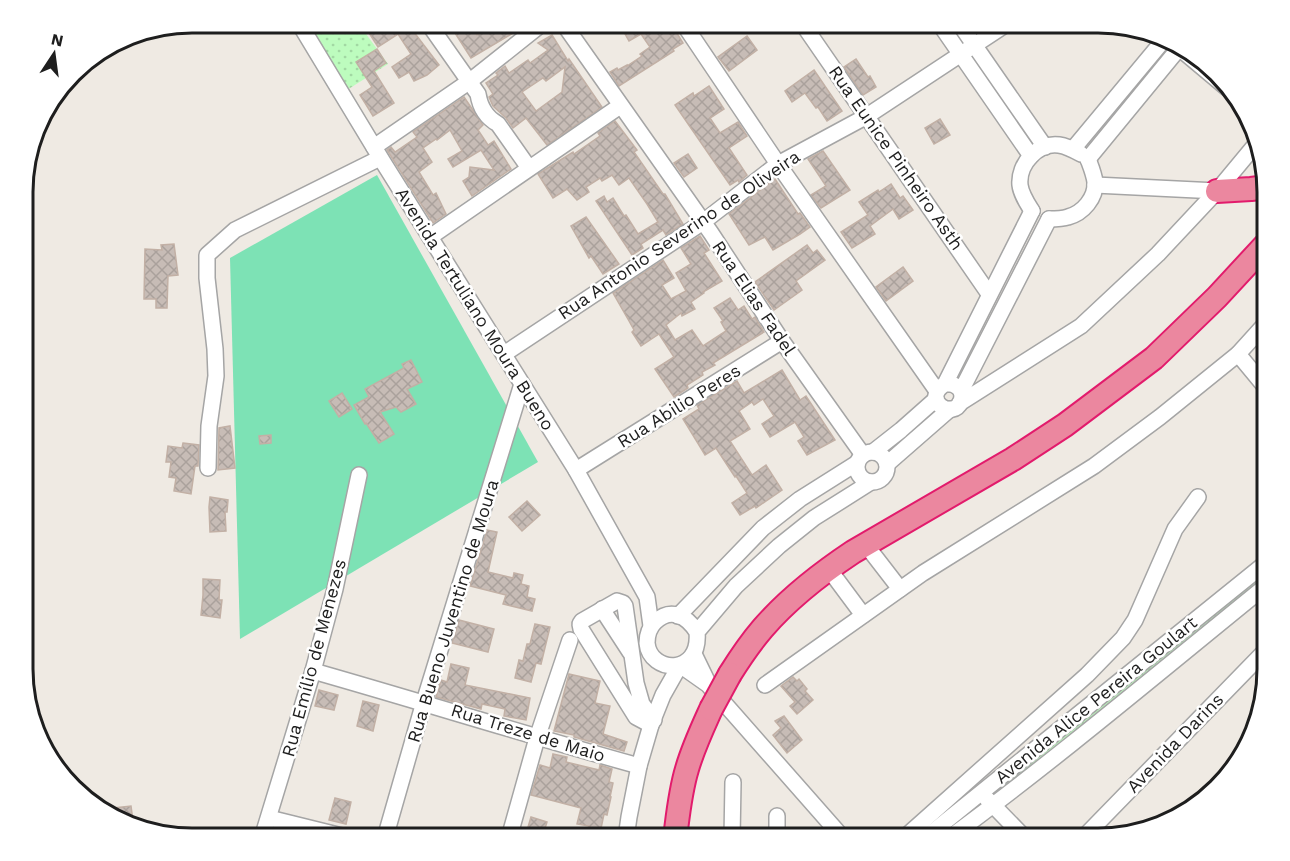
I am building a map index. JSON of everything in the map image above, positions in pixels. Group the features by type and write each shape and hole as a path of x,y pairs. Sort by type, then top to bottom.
{"highway":[{"path":"1217,191 1257,188"},
{"path":"676,828 686,771 711,698 763,628 793,597 828,568 1013,459 1065,425 1154,358 1217,297 1257,254"}],"street":[{"name":"Avenida Tertuliano Moura Bueno","path":"306,33 379,156 576,471 647,597 651,626"},
{"path":"436,33 470,81 478,94 479,103 491,120 498,124 529,168"},
{"path":"208,468 209,426 216,376 207,255 235,230 379,156 529,33"},
{"name":"Rua Elias Fadel","path":"570,33 703,222 782,341 864,456"},
{"path":"690,33 778,164 939,391"},
{"name":"Rua Eunice Pinheiro Asth","path":"810,33 989,294"},
{"path":"947,33 1031,156"},
{"path":"967,33 1045,147"},
{"name":"Rua Antonio Severino de Oliveira","path":"504,354 703,222 778,164 867,116 992,33"},
{"path":"1073,149 1159,45"},
{"path":"1088,159 1174,53"},
{"path":"430,237 620,106"},
{"path":"1057,144 1073,149 1088,159 1094,172 1095,185 1089,202 1081,212 1068,217 1049,219 1032,211 1024,198 1020,184 1022,171 1031,156 1042,147 1057,144"},
{"path":"1032,211 939,391 939,405 944,408 1081,326 1158,254 1217,191 1251,149"},
{"path":"1095,185 1217,191"},
{"path":"887,464 957,401 1049,219"},
{"path":"765,685 900,589 1094,466 1160,417 1238,354 1257,333"},
{"name":"Rua Abilio Peres","path":"576,471 782,341"},
{"path":"1238,354 1257,377"},
{"path":"674,615 764,528 800,499 901,430 939,391 951,383 957,386 957,401"},
{"name":"Rua Bueno Juventino de Moura","path":"388,828 424,702 522,384"},
{"path":"879,453 885,458 887,471 884,477 871,482 859,476 857,470 864,456 879,453"},
{"name":"Rua Emílio de Menezes","path":"265,828 313,671 335,589 359,475"},
{"path":"697,632 736,586 779,546 814,518 871,482"},
{"path":"915,828 1087,675 1123,638 1136,620 1175,529 1198,497"},
{"path":"866,545 900,589"},
{"path":"828,568 863,615"},
{"name":"Avenida Alice Pereira Goulart","path":"937,828 1257,570"},
{"name":"Avenida Alice Pereira Goulart","path":"963,828 1098,723 1257,593"},
{"name":"Avenida Tertuliano Moura Bueno","path":"647,597 674,615"},
{"path":"617,601 625,606 636,683 642,704 653,723 636,717 581,629 582,621 617,601"},
{"path":"602,609 632,655"},
{"path":"674,615 682,616 691,622 697,632 698,644 694,654 680,665 663,664 654,658 648,648 647,636 651,626 659,618 674,615"},
{"path":"512,828 537,738 570,640"},
{"path":"694,654 711,698"},
{"name":"Avenida Darins","path":"1093,828 1257,659"},
{"path":"657,660 663,695"},
{"path":"628,828 639,766 663,695 680,665"},
{"path":"680,665 834,828"},
{"name":"Rua Treze de Maio","path":"313,671 639,766"},
{"path":"1087,675 1087,707 1098,723"},
{"path":"732,828 734,782"},
{"path":"981,793 1015,828"},
{"path":"777,816 777,828"},
{"path":"268,818 309,828"}],"green space":[{"path":"310,33 365,33 388,64 347,90"},
{"path":"377,175 538,462 240,639 230,258"},
{"path":"1257,577 1257,587 957,828 945,828"}],"building":[{"path":"369,33 415,33 439,65 427,75 414,81 409,72 399,78 392,67 411,54 398,34 378,47"},
{"path":"455,33 476,33 477,35 480,33 513,33 471,58"},
{"path":"624,33 677,33 683,43 619,86 610,72 627,66 642,56 640,54 650,47 641,34 629,41"},
{"path":"552,35 602,107 547,145 526,118 513,128 493,106 489,97 493,94 486,83 498,75 496,73 505,66 509,73 528,60 530,63 548,50 538,43","holes":["565,67 562,92 536,111 522,92 543,78 546,81"]},
{"path":"747,36 757,50 729,71 718,57"},
{"path":"377,49 386,63 374,71 394,103 373,116 360,95 372,87 356,62"},
{"path":"856,59 876,87 863,95 844,67"},
{"path":"814,70 842,111 827,121 805,93 792,102 785,91"},
{"path":"709,86 724,109 710,118 720,133 738,122 747,136 729,148 747,175 739,182 738,180 730,185 675,105"},
{"path":"464,97 483,125 478,130 488,145 494,141 511,169 472,196 463,181 469,177 470,167 494,170 481,150 453,167 448,159 462,151 450,130 423,148 432,162 419,172 433,195 436,193 446,214 433,223 387,150 391,147 395,152 417,137 413,132"},
{"path":"940,119 950,135 934,144 925,128"},
{"path":"615,121 637,150 634,152 665,194 683,224 666,235 663,230 641,244 643,248 632,255 596,201 604,196 607,202 613,198 638,234 658,222 629,178 619,185 612,175 602,181 600,178 586,187 589,192 577,200 567,189 553,198 538,174 573,152 574,154 600,136 598,133"},
{"path":"823,151 850,190 821,208 811,195 826,186 808,159"},
{"path":"688,154 697,168 684,177 674,163"},
{"path":"775,179 798,214 800,213 810,227 773,250 765,237 749,245 729,214"},
{"path":"891,184 900,198 903,196 913,210 899,219 893,209 870,226 875,234 852,248 841,232 868,215 859,202"},
{"path":"586,217 619,264 603,274 591,256 589,258 571,226"},
{"path":"700,236 709,250 704,253 722,281 691,302 695,309 682,316 681,313 666,325 675,340 692,330 703,346 726,331 721,322 723,321 714,308 730,298 738,310 744,306 752,319 755,317 764,332 713,363 715,365 702,372 703,375 674,397 655,369 674,357 659,334 641,346 613,293 663,260 674,278 662,285 671,299 686,291 676,273 691,264 681,248"},
{"path":"174,244 178,275 168,276 167,308 156,308 156,299 144,299 145,249 162,250 161,245"},
{"path":"807,245 813,253 817,250 825,260 796,281 802,290 774,310 755,282"},
{"path":"903,267 913,281 886,301 876,287"},
{"path":"411,360 422,382 407,389 416,404 401,412 396,407 380,412 394,434 379,443 354,405 369,397 365,389 404,368 402,364"},
{"path":"782,370 800,400 806,396 835,440 807,455 798,441 804,437 795,422 770,437 762,424 774,416 763,399 754,405 752,402 739,411 750,429 730,441 752,475 766,465 782,490 756,508 755,506 740,515 732,503 747,493 716,448 705,455 683,419 699,409 697,405 737,381 744,393"},
{"path":"342,393 352,409 339,417 329,401"},
{"path":"230,426 235,468 218,470 219,428"},
{"path":"271,435 271,443 260,444 259,436"},
{"path":"183,443 199,445 198,466 195,466 191,494 174,491 176,478 169,477 171,462 166,462 168,446 182,448"},
{"path":"210,497 228,500 227,512 225,512 226,531 210,532"},
{"path":"527,501 540,515 522,531 509,517"},
{"path":"487,530 497,532 488,572 513,578 514,573 523,575 521,584 529,586 527,597 535,599 532,611 503,604 506,595 470,586"},
{"path":"203,579 220,580 219,600 222,600 220,618 201,615"},
{"path":"459,620 494,629 488,652 452,643"},
{"path":"535,624 550,627 541,664 536,663 531,682 515,678 519,660 523,661"},
{"path":"451,664 469,668 465,685 530,698 526,720 504,716 505,709 482,704 481,709 436,697 441,680 447,682"},
{"path":"569,674 600,681 595,703 610,706 603,734 627,742 624,751 554,731"},
{"path":"793,677 797,681 799,679 813,700 797,714 790,706 795,702 781,686"},
{"path":"319,690 338,695 334,710 315,706"},
{"path":"363,701 379,705 373,731 357,726"},
{"path":"784,716 802,740 787,753 773,735 781,728 775,721"},
{"path":"553,754 567,757 566,762 599,770 600,765 612,769 609,782 613,783 611,797 601,828 589,828 589,826 577,824 581,808 531,795 540,765 550,768"},
{"path":"335,798 351,802 346,824 329,820"},
{"path":"131,806 132,816 131,816 114,808"},
{"path":"531,817 547,822 545,828 528,828"}]}
